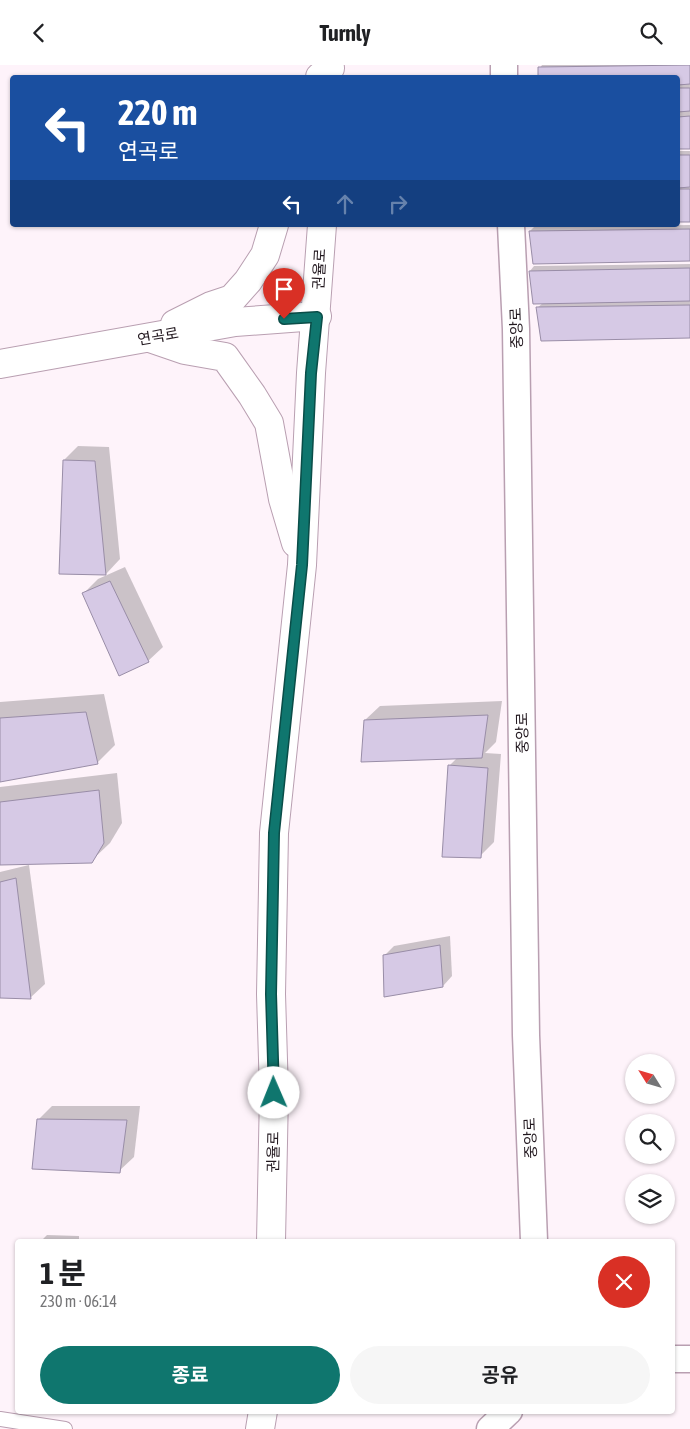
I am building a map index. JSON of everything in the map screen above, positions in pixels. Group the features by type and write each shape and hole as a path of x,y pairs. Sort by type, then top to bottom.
{"main road":[{"path":"149,337 211,306 232,299 248,281 265,255 273,227"},
{"name":"권율로","path":"271,1239 274,1093 271,994 274,833 302,565 311,373 317,317 322,227"},
{"name":"연곡로","path":"0,364 235,322 317,317"},
{"path":"149,337 185,350 225,357 252,395 269,423 283,499 302,565"},
{"path":"260,1429 262,1414"}],"street":[{"name":"중앙로","path":"511,227 517,349 526,1035 534,1239"},
{"path":"675,1359 690,1359"},
{"path":"490,1429 506,1414"},
{"path":"521,1429 524,1414"}],"lane":[{"path":"0,1419 65,1429"}],"building":[{"path":"690,65 690,84 680,85 680,75 538,75 538,67"},
{"path":"680,88 690,88 690,111 680,112"},
{"path":"690,116 690,149 680,149 680,117"},
{"path":"680,155 690,155 690,187 680,188"},
{"path":"680,189 690,189 690,222 680,222"},
{"path":"690,229 690,261 533,264 529,231"},
{"path":"690,268 690,301 533,304 529,271"},
{"path":"690,305 690,338 541,341 536,307"},
{"path":"63,460 95,461 106,575 59,574"},
{"path":"110,581 149,662 119,676 82,593"},
{"path":"86,712 98,764 0,782 0,718"},
{"path":"488,715 482,758 361,762 364,720"},
{"path":"448,765 488,768 481,858 442,857"},
{"path":"99,790 104,843 92,863 0,865 0,802"},
{"path":"16,878 31,999 0,998 0,882"},
{"path":"440,945 443,987 384,997 383,955"},
{"path":"37,1119 127,1120 120,1173 32,1169"}],"route":[{"path":"274,1093 271,994 274,833 287,693 302,565 311,373 317,317 284,319"}]}
